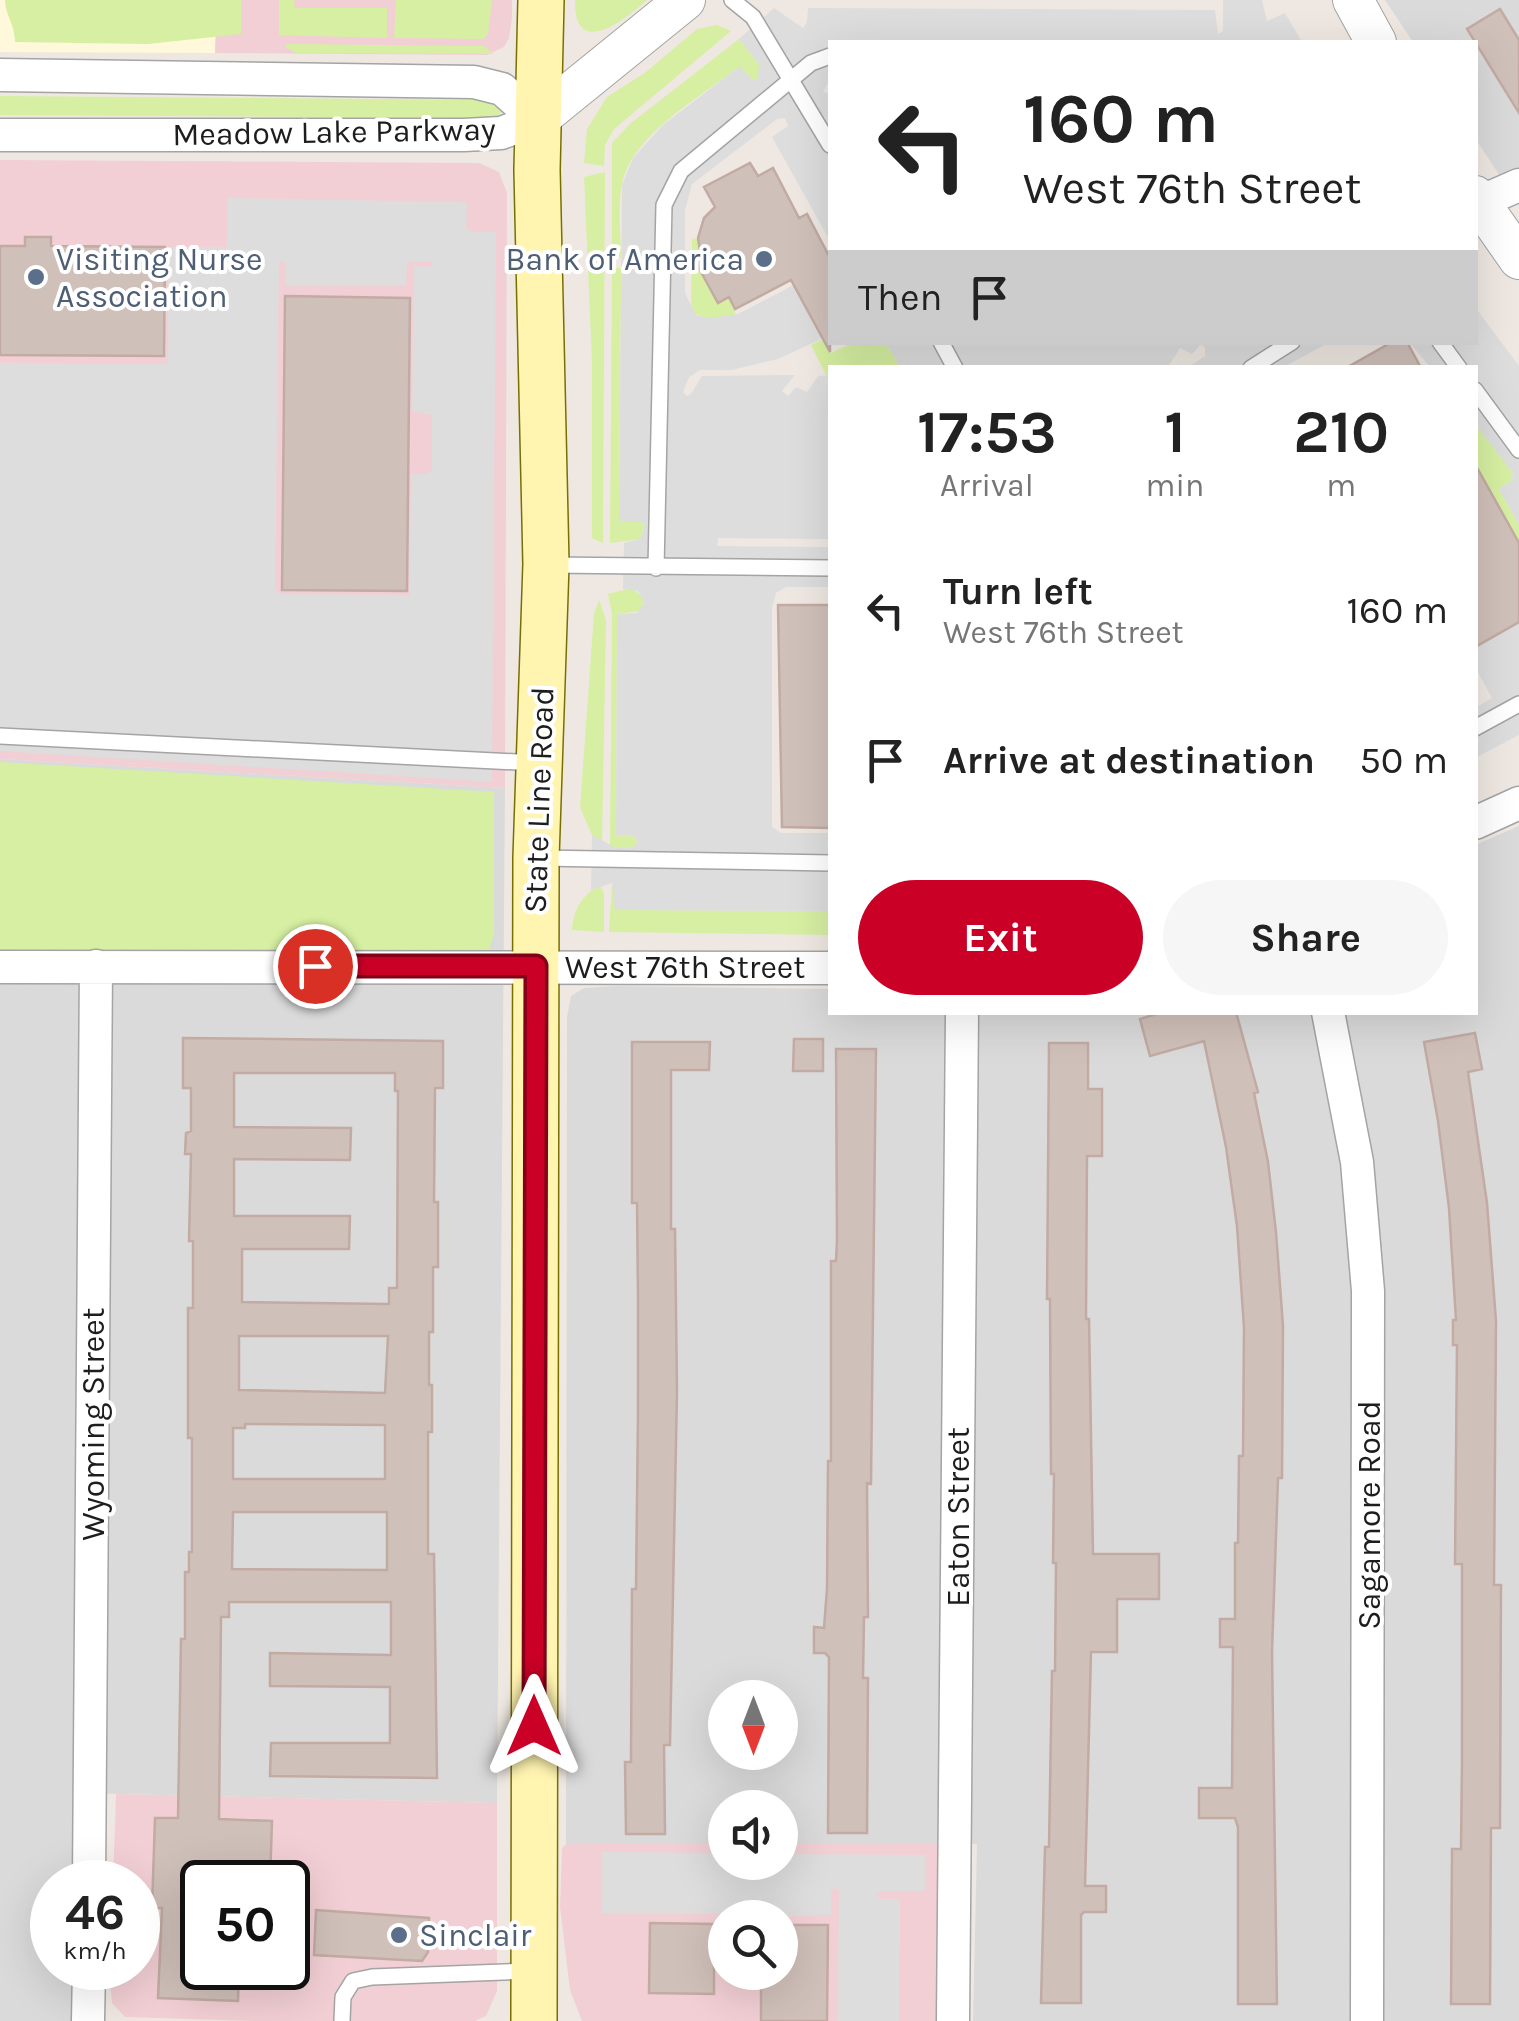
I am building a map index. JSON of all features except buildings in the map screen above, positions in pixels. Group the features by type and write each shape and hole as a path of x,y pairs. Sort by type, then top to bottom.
{"main road":[{"name":"State Line Road","path":"534,2021 536,858 546,564 537,120 540,0"}],"street":[{"path":"537,120 684,0"},
{"path":"1352,0 1375,40"},
{"name":"Meadow Lake Parkway","path":"0,75 474,82 502,90 537,120 501,133 464,135 0,135"},
{"path":"1492,225 1519,185"},
{"path":"1478,822 1519,803"},
{"name":"Wyoming Street","path":"89,1860 96,966"},
{"name":"West 76th Street","path":"0,967 828,968"},
{"name":"Eaton Street","path":"953,2021 962,1015"},
{"name":"Sagamore Road","path":"1329,1015 1357,1162 1368,1292 1367,2021"},
{"path":"88,2021 89,1990"}],"lane":[{"path":"732,0 753,17 828,141"},
{"path":"656,568 664,205 681,171 818,58 828,56"},
{"path":"1256,365 1287,345"},
{"path":"1478,394 1519,450"},
{"path":"546,564 828,568"},
{"path":"1478,726 1519,704"},
{"path":"0,736 540,763"},
{"path":"536,858 828,863"},
{"path":"342,2021 343,1997 353,1982 372,1977 534,1971"}],"shaded area":[{"path":"0,0 216,0 215,53 0,52"},
{"path":"216,0 512,0 512,18 504,47 487,55 215,53"},
{"path":"1223,0 1262,0 1267,21 1285,13 1301,40 828,40 828,83 823,92 828,93 828,237 772,137 788,126 785,118 777,119 692,184 685,210 685,293 696,315 709,318 738,314 828,267 828,336 778,359 732,370 700,370 689,377 683,392 691,394 702,376 795,375 782,391 788,396 796,387 807,392 818,376 828,375 828,539 718,538 717,546 828,547 828,587 786,587 776,593 772,608 772,827 781,833 828,833 828,911 615,910 612,883 591,890 592,835 616,848 633,847 638,842 633,835 616,835 617,614 637,613 644,603 638,591 623,589 624,543 640,539 645,526 641,521 619,521 622,185 633,158 663,125 740,66 753,81 758,78 759,64 739,39 774,8 803,28 808,8 1215,10 1218,34 1223,31"},
{"path":"1385,0 1519,0 1519,205 1478,143 1478,40 1412,40"},
{"path":"0,160 479,163 499,172 507,193 505,788 0,759"},
{"path":"227,198 467,202 466,228 471,232 496,232 492,782 0,751 0,363 168,364 168,247 227,247","holes":["282,260 286,264 286,285 406,285 407,262 433,261 431,267 414,266 412,411 432,415 432,470 411,474 409,595 280,594 275,589 279,264"]},
{"path":"1478,311 1519,366 1519,525 1499,489 1511,481 1513,473 1478,428 1478,365 1428,365 1412,345 1478,345"},
{"path":"887,345 1200,345 1192,354 1180,348 1169,365 899,365"},
{"path":"1202,345 1324,345 1288,365 1191,365 1205,356"},
{"path":"1519,623 1519,735 1478,756 1478,706 1492,698 1478,672 1478,645"},
{"path":"0,759 505,788 497,1803 79,1793 77,1860 30,1860 30,1990 74,1990 73,2021 0,2021"},
{"path":"1519,826 1519,2021 973,2021 977,1844 798,1844 798,1790 708,1790 708,1844 566,1844 567,1017 571,996 584,988 828,989 828,1015 1478,1015 1478,844"},
{"path":"116,1794 497,1803 497,1991 486,2016 475,2021 125,2017 112,2003 111,1990 160,1990 160,1860 114,1860"},
{"path":"566,1844 708,1844 708,1880 798,1880 798,1844 939,1844 940,2021 582,2021 570,1990 560,1907 562,1848"},
{"path":"602,1852 708,1853 708,1880 798,1880 798,1854 925,1855 925,1891 881,1891 877,1895 880,1899 900,1899 899,2021 837,2021 839,1891 835,1887 831,1891 831,1915 798,1916 798,1900 708,1900 708,1914 602,1913"}],"green space":[{"path":"5,0 241,0 241,34 148,44 15,42"},
{"path":"279,0 294,0 295,8 387,8 387,38 279,35"},
{"path":"396,0 492,0 488,34 483,39 394,38"},
{"path":"575,0 647,0 615,24 592,32 583,28 577,18"},
{"path":"717,25 731,31 614,129 605,145 604,166 584,163 587,129 607,97 646,72 697,29"},
{"path":"739,39 759,64 759,78 753,81 739,67 672,116 641,146 623,180 621,258 612,258 612,143 631,123"},
{"path":"284,46 484,46 493,54 296,53"},
{"path":"0,96 494,100 502,112 494,118 0,115"},
{"path":"605,172 603,543 592,538 592,363 584,177"},
{"path":"698,238 704,256 696,261 717,302 729,297 736,315 707,318 691,310 692,239"},
{"path":"612,268 621,268 619,520 641,521 645,527 640,539 610,543"},
{"path":"823,339 831,353 848,345 887,345 899,365 828,365 826,375 811,345"},
{"path":"1478,428 1513,473 1511,481 1499,489 1519,525 1519,543 1478,469"},
{"path":"632,588 644,599 641,611 617,614 616,834 633,835 638,843 621,848 610,846 612,614 608,594"},
{"path":"599,600 606,620 602,843 592,835 580,807 594,614"},
{"path":"0,762 494,792 494,934 489,950 476,953 0,949"},
{"path":"612,883 616,910 828,911 828,935 609,932"},
{"path":"600,885 604,894 604,932 572,930 580,903"}],"place":[{"name":"Bank of America","path":"764,259"},
{"name":"Visiting Nurse Association","path":"36,277"},
{"name":"Sinclair","path":"399,1935"}],"route":[{"path":"315,966 536,966 534,1726"}]}
